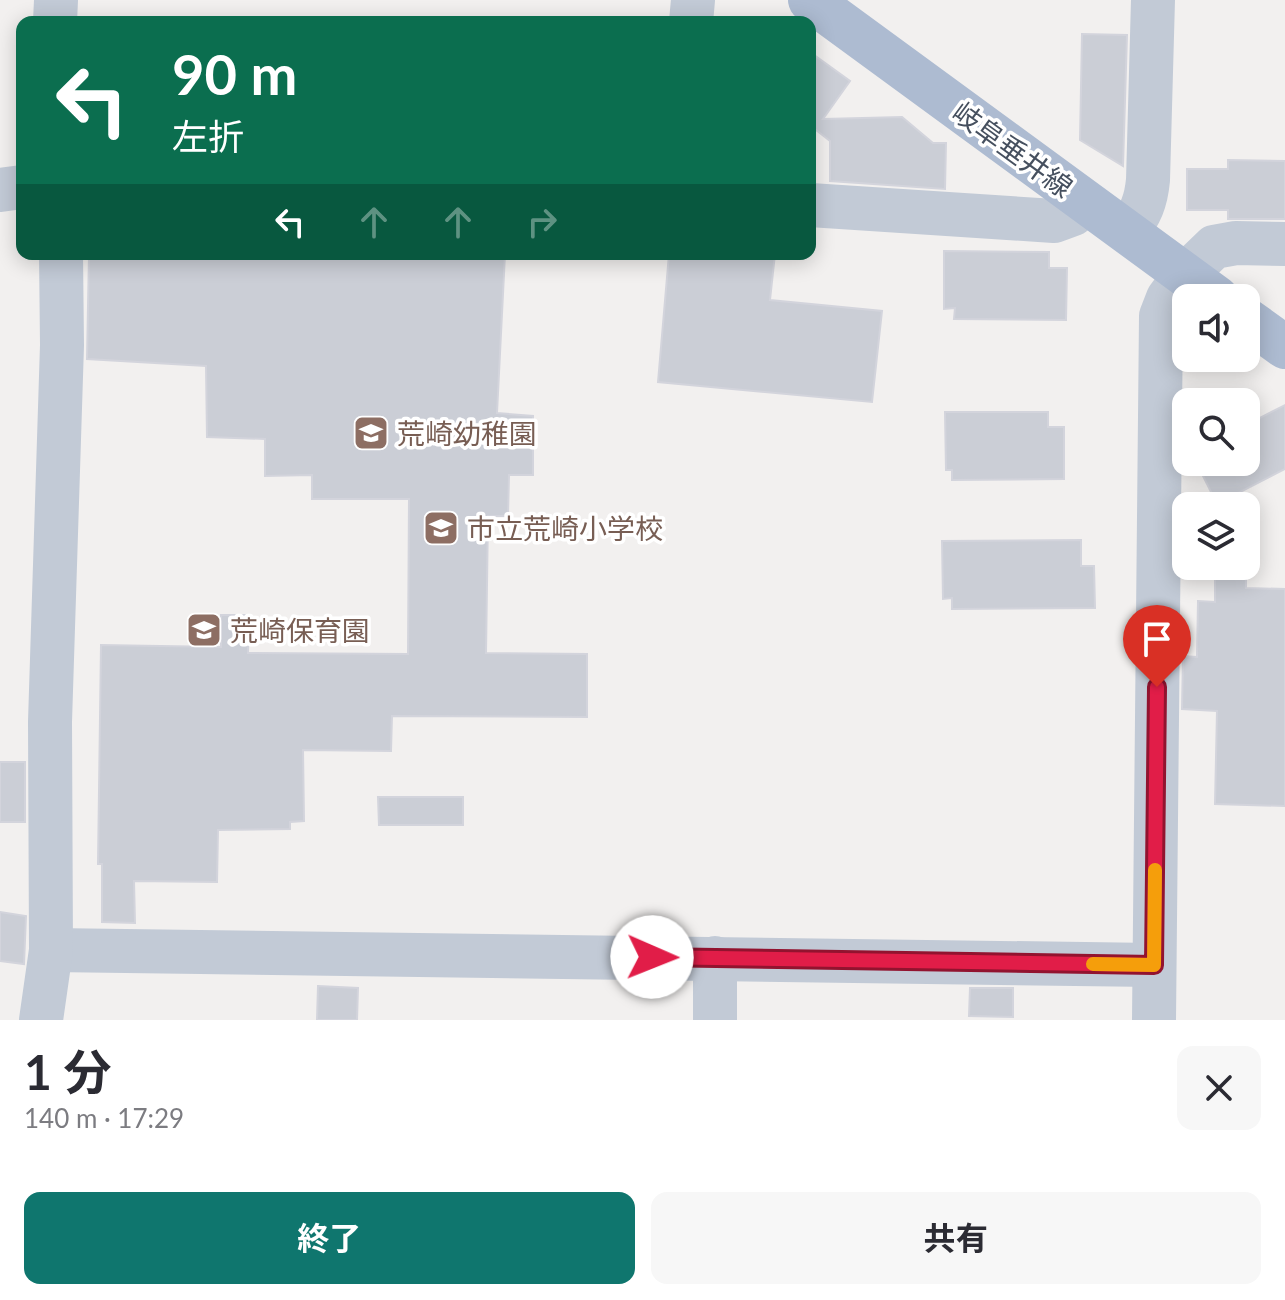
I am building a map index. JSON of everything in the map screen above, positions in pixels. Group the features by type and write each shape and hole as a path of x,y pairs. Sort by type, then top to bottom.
{"main road":[{"name":"岐阜垂井線","path":"810,0 1197,284"},
{"path":"1260,329 1285,347"}],"street":[{"path":"1127,231 1146,200 1153,0"},
{"path":"816,205 1054,221 1073,214 1083,201"},
{"path":"1202,284 1214,247 1236,243 1285,244"},
{"path":"41,1020 51,950 50,722 62,345 61,260"},
{"path":"1154,1020 1161,316 1168,298 1172,297"},
{"path":"51,950 1154,965"},
{"path":"715,958 715,1020"}],"building":[{"path":"1082,34 1127,35 1123,166 1080,140"},
{"path":"816,56 850,81 823,119 902,117 933,143 946,143 945,189 830,181 830,141 816,130"},
{"path":"1228,160 1285,161 1285,219 1228,219 1228,210 1187,210 1187,169 1228,169"},
{"path":"944,251 1049,252 1049,268 1067,268 1066,320 954,319 955,308 944,309"},
{"path":"89,260 505,260 497,413 533,416 533,475 509,475 508,516 488,516 486,653 587,654 587,717 392,716 391,751 303,750 304,821 290,822 290,829 218,830 217,882 134,881 135,923 102,922 102,864 98,864 101,645 221,647 221,615 249,615 248,653 408,654 409,499 312,499 312,475 265,476 265,439 207,437 206,366 87,359"},
{"path":"668,260 774,260 770,300 882,311 872,402 658,382"},
{"path":"1285,405 1285,469 1240,492 1211,492 1203,476 1260,476 1260,418"},
{"path":"945,412 1048,412 1048,427 1064,427 1064,479 952,480 952,470 946,470"},
{"path":"1081,540 1081,566 1094,566 1095,608 952,609 952,598 943,599 942,541"},
{"path":"1215,580 1246,580 1246,588 1285,589 1285,806 1215,804 1217,711 1182,709 1183,656 1197,657 1198,601 1215,602"},
{"path":"0,762 25,762 25,822 0,822"},
{"path":"378,797 463,797 463,825 379,825"},
{"path":"0,912 26,916 24,964 0,961"},
{"path":"318,986 358,988 357,1020 317,1020"},
{"path":"970,988 1013,988 1013,1017 969,1016"}],"slow traffic":[{"path":"1093,964 1154,965 1155,870"}],"place":[{"name":"荒崎幼稚園","path":"371,433"},
{"name":"市立荒崎小学校","path":"441,528"},
{"name":"荒崎保育園","path":"204,630"}],"route":[{"path":"652,957 1154,965 1157,687"}]}
